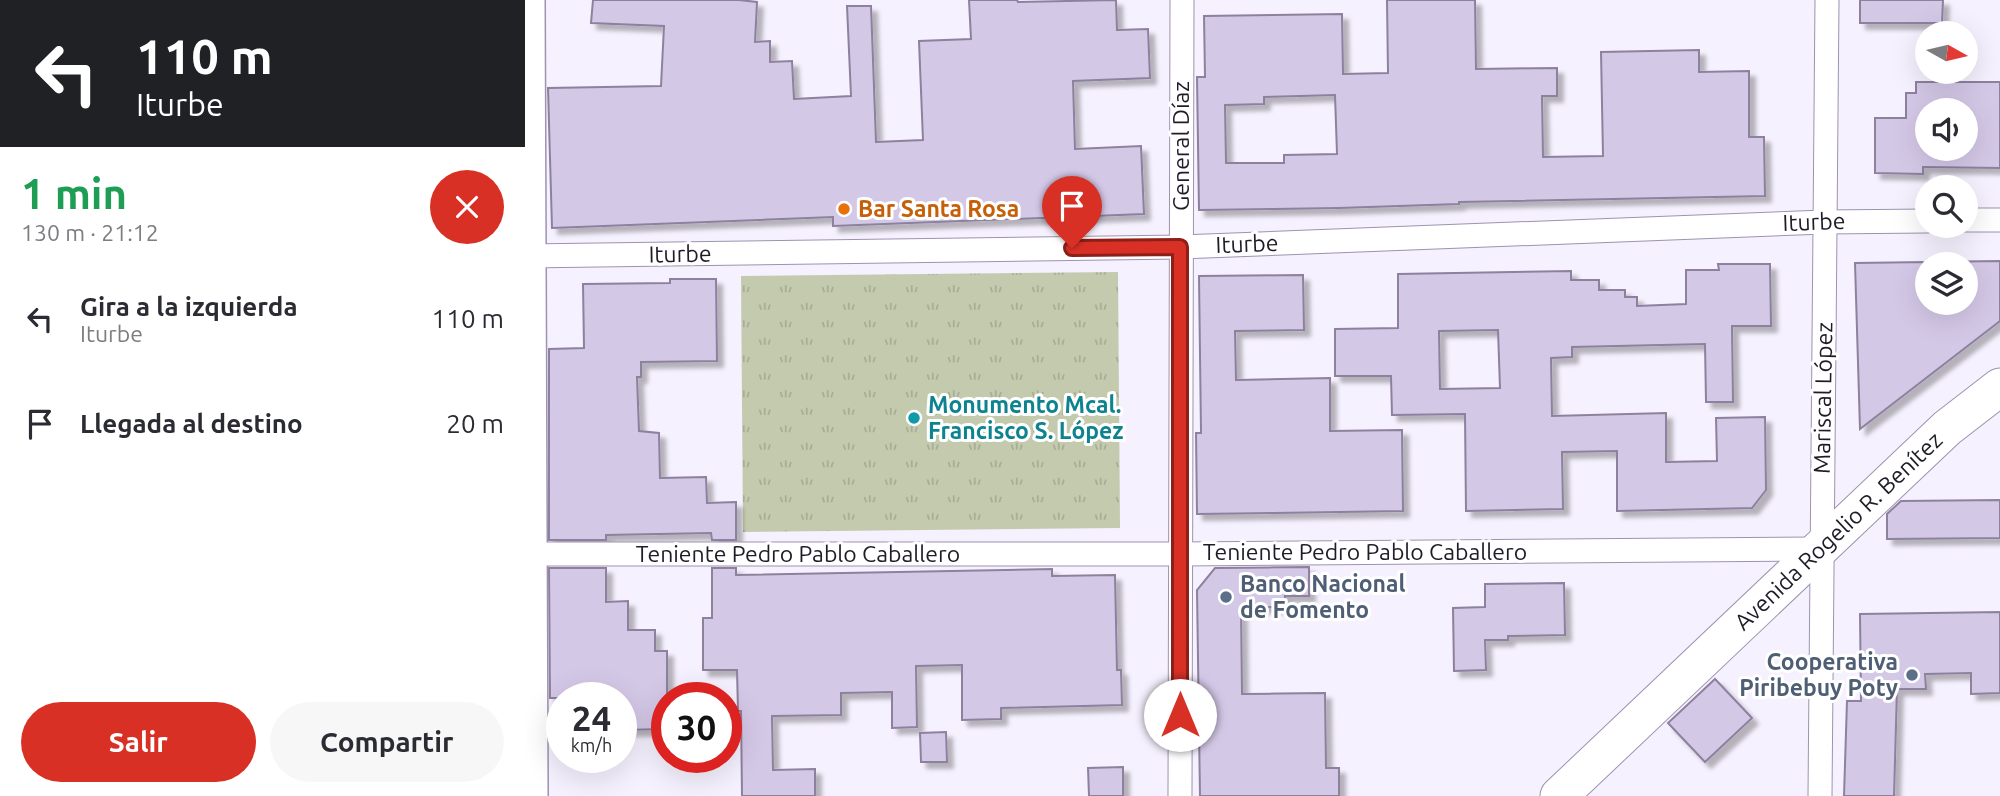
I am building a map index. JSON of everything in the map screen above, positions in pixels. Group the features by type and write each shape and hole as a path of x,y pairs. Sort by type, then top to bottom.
{"main road":[{"name":"Avenida Rogelio R. Benítez","path":"1559,796 1947,428 2000,387"}],"street":[{"path":"528,0 531,796"},
{"name":"General Díaz","path":"1180,796 1182,0"},
{"name":"Mariscal López","path":"1820,796 1827,0"},
{"name":"Iturbe","path":"527,256 1180,247 1915,220"},
{"path":"1978,220 2000,220"},
{"name":"Teniente Pedro Pablo Caballero","path":"530,554 1181,554 1821,549"}],"green space":[{"path":"1118,272 1120,528 743,532 741,276"}],"building":[{"path":"593,0 757,2 755,42 770,41 770,62 792,61 794,99 851,96 847,6 871,6 876,142 923,140 919,41 971,39 969,0 1116,0 1117,30 1148,29 1150,78 1073,81 1075,149 1141,146 1144,214 833,226 833,217 552,228 548,88 661,86 664,26 591,23"},
{"path":"1387,0 1475,0 1476,69 1557,68 1557,96 1542,96 1543,157 1603,156 1601,52 1699,50 1699,72 1749,71 1749,137 1764,137 1765,196 1199,210 1197,77 1205,77 1204,16 1342,14 1343,74 1388,73","holes":["1335,95 1337,154 1284,155 1284,163 1226,163 1225,105 1264,104 1264,97"]},
{"path":"1860,0 1943,0 1942,21 1860,23"},
{"path":"2000,82 2000,168 1923,167 1923,174 1875,173 1875,118 1906,118 1906,93 1916,93 1916,84"},
{"path":"1978,261 2000,261 2000,321 1860,429 1855,263 1915,262 1915,315 1978,315"},
{"path":"1718,264 1770,264 1771,326 1732,326 1733,402 1706,402 1705,344 1572,347 1572,357 1551,358 1552,416 1666,413 1666,462 1717,461 1716,418 1765,417 1766,490 1752,508 1617,511 1617,451 1562,452 1563,509 1466,511 1465,414 1392,415 1391,376 1335,376 1335,329 1398,328 1398,274 1571,271 1571,280 1599,280 1599,290 1625,290 1625,297 1637,297 1637,306 1686,304 1686,270 1719,270","holes":["1498,330 1500,388 1440,389 1439,331"]},
{"path":"1303,275 1304,330 1235,331 1236,380 1330,378 1330,431 1402,430 1403,511 1197,514 1196,433 1201,433 1199,276"},
{"path":"670,279 716,279 717,361 641,362 641,377 637,377 639,431 659,433 660,478 706,477 707,503 736,502 736,540 712,540 711,533 606,535 606,540 549,540 549,349 584,348 583,284 670,283"},
{"path":"2000,500 2000,538 1887,539 1887,514 1901,501"},
{"path":"1309,567 1309,596 1285,596 1285,607 1241,607 1242,694 1325,693 1326,768 1339,768 1339,796 1200,796 1197,590 1215,568"},
{"path":"549,568 606,568 606,602 628,601 628,630 655,630 655,651 667,651 667,682 651,682 651,729 637,730 637,682 550,682"},
{"path":"712,568 736,568 736,575 1052,569 1052,576 1115,575 1117,670 1121,670 1122,705 1001,708 1001,719 962,720 962,665 916,666 917,727 892,728 892,692 841,693 841,715 772,716 773,770 815,769 815,796 742,796 742,682 737,682 737,670 703,670 703,618 712,618"},
{"path":"1564,583 1565,635 1508,636 1508,640 1485,640 1486,670 1454,671 1453,608 1485,607 1485,584"},
{"path":"2000,612 2000,693 1971,694 1971,673 1925,674 1926,689 1897,689 1894,796 1844,796 1847,701 1861,701 1860,614"},
{"path":"1715,679 1752,718 1705,762 1668,723"},
{"path":"946,732 947,762 921,762 920,733"},
{"path":"1123,767 1123,796 1089,796 1088,768"}],"place":[{"name":"Bar Santa Rosa","path":"844,209"},
{"name":"Monumento Mcal. Francisco S. López","path":"914,418"},
{"name":"Banco Nacional de Fomento","path":"1226,597"},
{"name":"Cooperativa Piribebuy Poty","path":"1912,675"}],"route":[{"path":"1072,248 1180,247 1180,715"}]}
